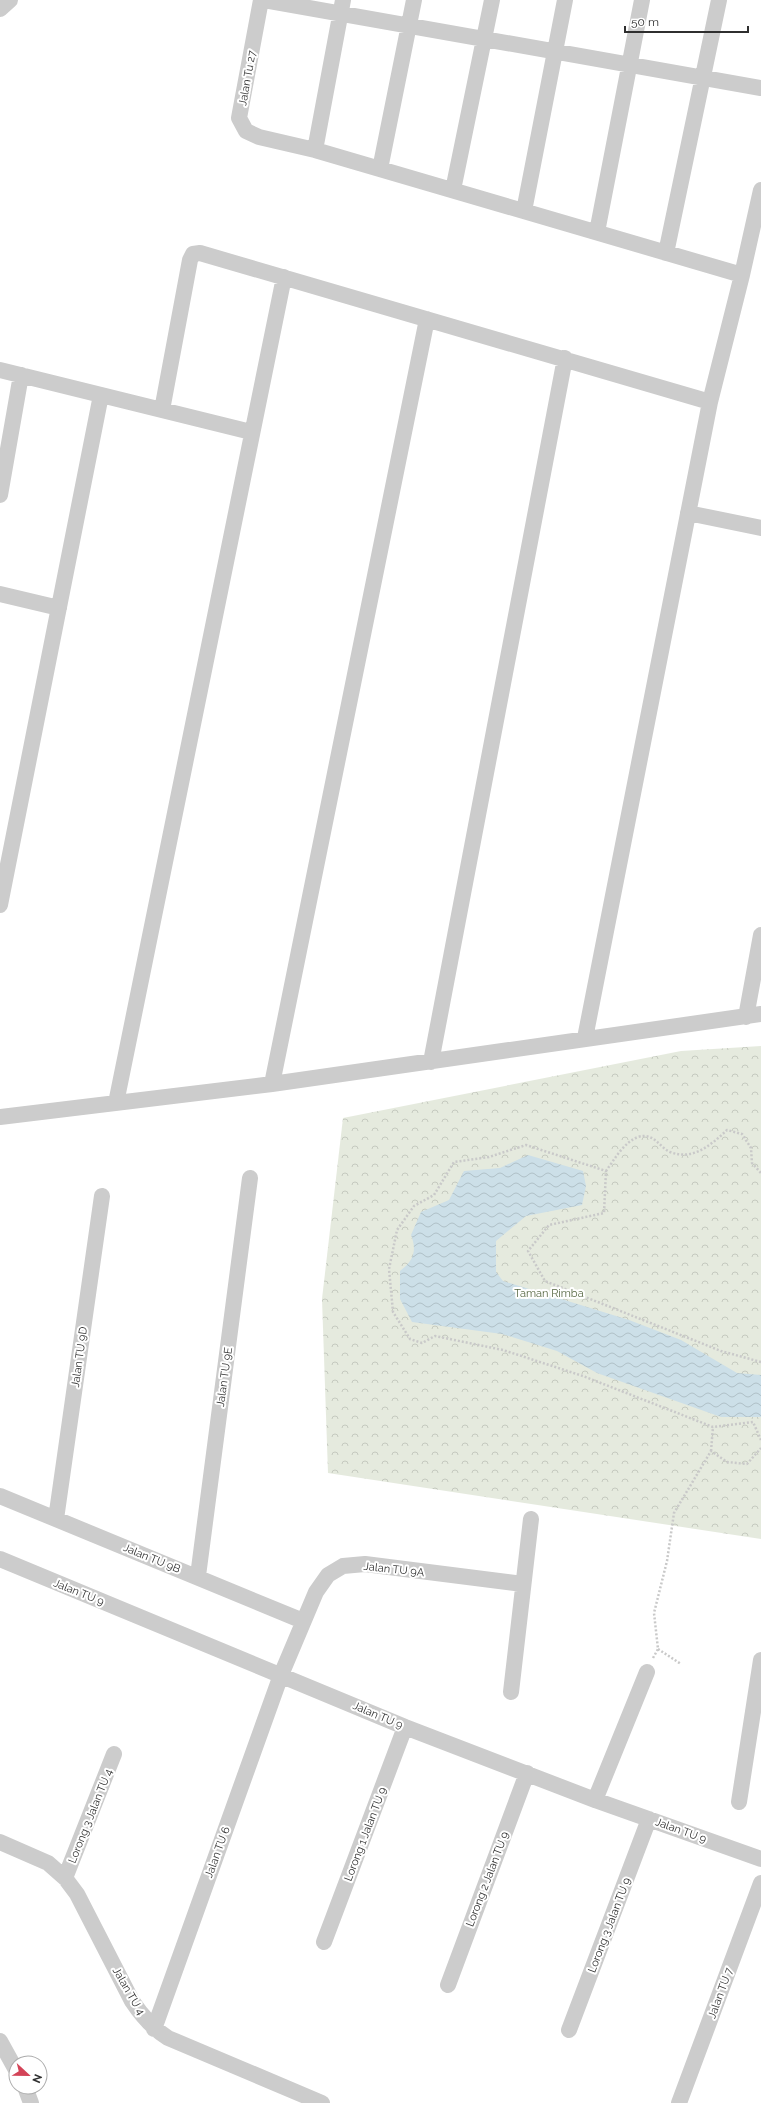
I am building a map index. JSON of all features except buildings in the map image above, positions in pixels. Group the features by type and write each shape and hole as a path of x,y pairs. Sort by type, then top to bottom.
{"street":[{"path":"0,9 10,0"},
{"name":"Jalan Tu 27","path":"261,0 239,118 246,131 259,138 315,150 742,275"},
{"path":"264,0 342,7 409,26 761,88"},
{"path":"380,169 414,0"},
{"path":"453,190 492,0"},
{"path":"524,211 565,0"},
{"path":"597,232 642,0"},
{"path":"666,253 719,0"},
{"path":"315,150 342,7"},
{"path":"585,1038 710,402 742,275 761,190"},
{"path":"162,410 190,260 193,254 200,253 564,358 710,402"},
{"path":"116,1103 251,432 284,277"},
{"path":"272,1084 426,318"},
{"path":"431,1062 564,358"},
{"path":"0,370 251,432"},
{"path":"0,495 21,375"},
{"path":"0,905 6,846 59,608 101,395"},
{"path":"688,513 761,528"},
{"path":"0,594 59,608"},
{"path":"0,1117 272,1084 753,1015 761,935"},
{"name":"Jalan TU 9E","path":"198,1576 250,1178"},
{"name":"Jalan TU 9D","path":"56,1519 102,1196"},
{"name":"Jalan TU 9B","path":"0,1496 198,1576 304,1621"},
{"path":"511,1692 531,1519"},
{"name":"Jalan TU 9","path":"0,1559 405,1726 595,1800 761,1859"},
{"name":"Jalan TU 9A","path":"281,1674 316,1592 328,1576 343,1566 365,1564 524,1584"},
{"path":"739,1802 761,1660"},
{"path":"595,1800 647,1672"},
{"name":"Jalan TU 6","path":"154,2029 281,1674"},
{"name":"Lorong 1 Jalan TU 9","path":"324,1942 405,1726"},
{"name":"Lorong 3 Jalan TU 4","path":"65,1878 114,1754"},
{"name":"Lorong 2 Jalan TU 9","path":"448,1985 527,1773"},
{"name":"Lorong 3 Jalan TU 9","path":"569,2030 649,1819"},
{"name":"Jalan TU 4","path":"0,1842 48,1863 65,1878 77,1894 132,2001 142,2016 154,2029 168,2038 322,2103"},
{"name":"Jalan TU 7","path":"679,2103 761,1883"},
{"path":"0,2041 8,2056"}],"path":[{"path":"761,1173 752,1164 751,1148 742,1134 727,1130 708,1148 689,1155 669,1152 654,1138 638,1137 623,1149 606,1171 604,1213 549,1225 528,1251 545,1281 721,1351 761,1362"},
{"path":"606,1171 526,1145 489,1157 454,1162 434,1195 414,1206 397,1230 389,1269 393,1312 410,1339 422,1344 436,1336 502,1350 584,1376 713,1427 753,1422 761,1440"},
{"path":"647,1672 658,1649 654,1613 667,1561 674,1513 711,1451 713,1427"},
{"path":"711,1451 727,1462 748,1464 761,1448"},
{"path":"658,1649 681,1664"}],"green space":[{"name":"Taman Rimba","path":"761,1046 761,1539 328,1473 322,1299 343,1118 681,1051"}],"water":[{"path":"528,1155 583,1171 586,1186 582,1205 526,1216 496,1241 496,1272 503,1281 629,1320 681,1340 737,1373 761,1375 761,1417 721,1417 597,1373 557,1351 502,1334 412,1322 400,1299 400,1271 405,1267 413,1255 414,1246 411,1235 421,1212 449,1200 464,1171 500,1168"}]}
